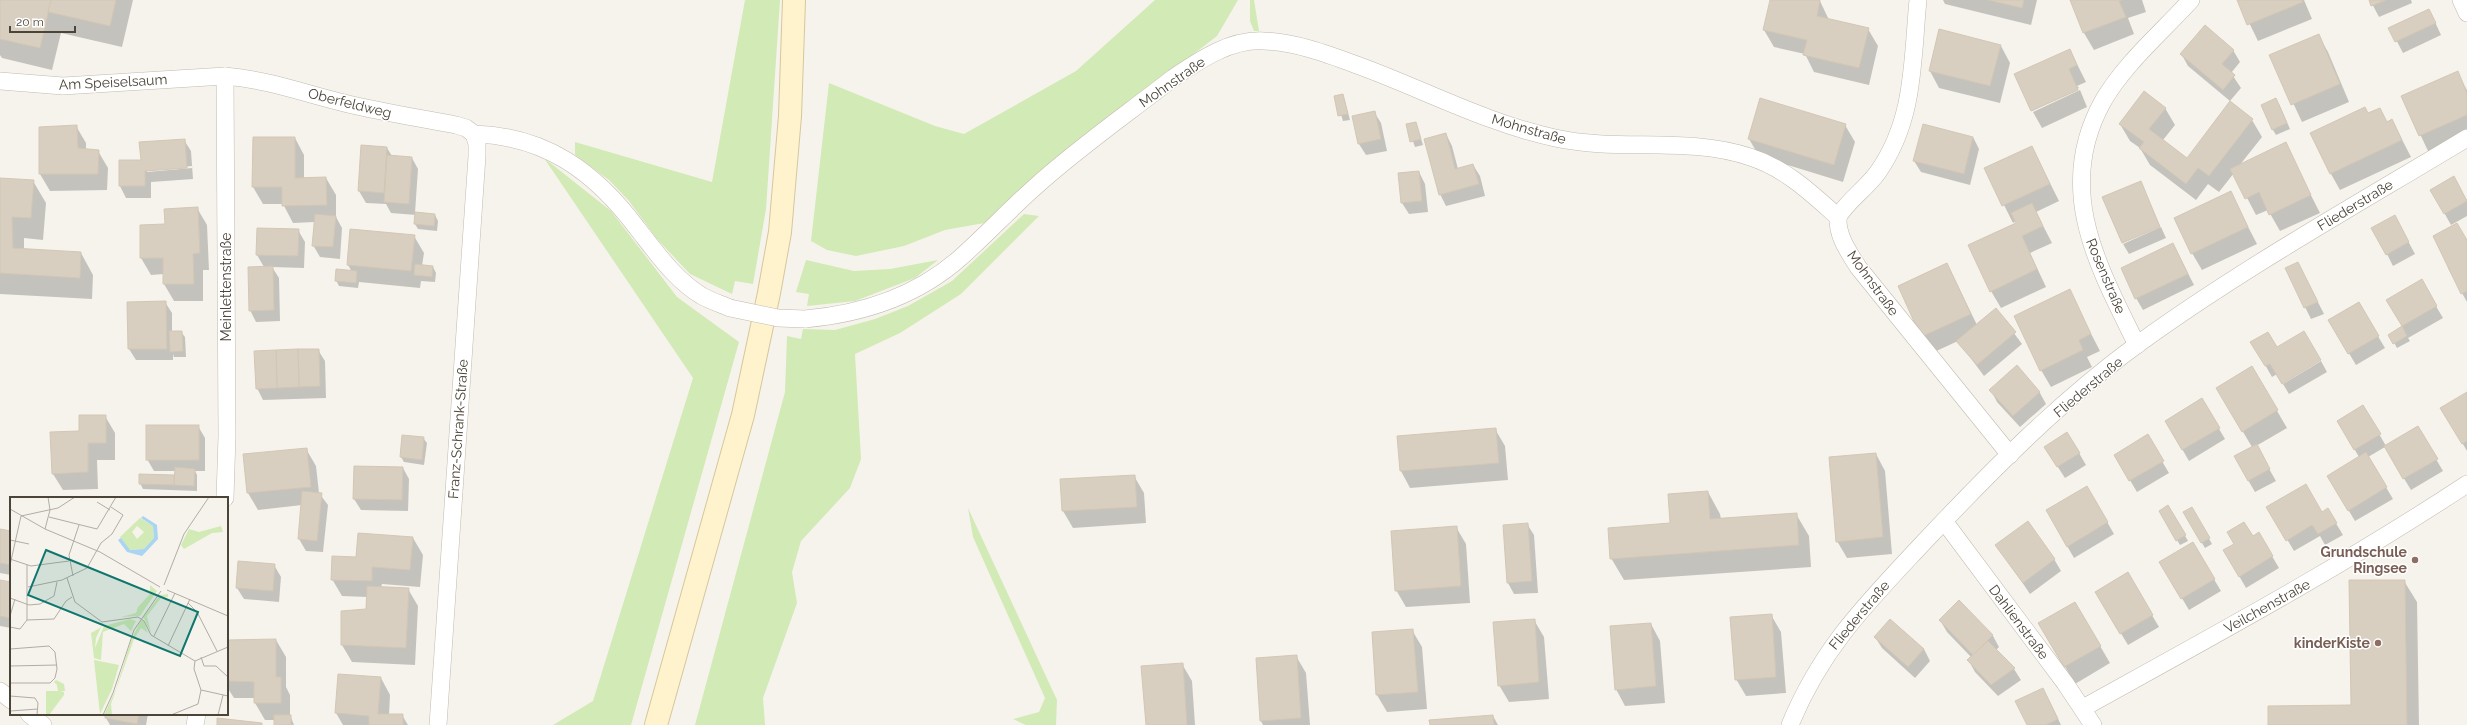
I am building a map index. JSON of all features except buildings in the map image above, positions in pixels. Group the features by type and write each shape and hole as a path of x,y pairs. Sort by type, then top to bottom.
{"main road":[{"path":"656,725 744,415 769,293 780,232 790,116 794,0"}],"street":[{"path":"1838,217 1844,208 1878,172 1901,128 1912,87 1918,0"},
{"name":"Rosenstraße","path":"2137,345 2100,270 2089,240 2084,217 2083,163 2090,132 2103,101 2122,74 2191,0"},
{"path":"2461,0 2467,13"},
{"name":"Mohnstraße","path":"730,308 772,317 805,319 856,312 898,298 928,282 959,259 1035,187 1172,78 1215,52 1240,42 1263,41 1286,43 1331,55 1412,85 1499,122 1554,138 1619,146 1678,146 1726,151 1749,156 1771,164 1791,177 1838,217 1837,227 1858,267 2010,455"},
{"name":"Am Speiselsaum","path":"0,81 63,86 225,76"},
{"name":"Oberfeldweg","path":"225,76 274,83 344,103 456,125 466,128 474,134 521,140 549,149 589,176 614,200 678,277 702,296 730,308"},
{"name":"Meinlettenstraße","path":"225,76 227,436 225,497"},
{"name":"Franz-Schrank-Straße","path":"438,725 477,156 477,144 474,134"},
{"name":"Fliederstraße","path":"1790,725 1811,679 1828,650 1863,608 1944,521 2010,455 2137,345 2240,275 2467,138"},
{"name":"Veilchenstraße","path":"2083,708 2306,584 2401,527 2467,484"},
{"name":"Dahlienstraße","path":"1944,521 2083,708 2092,725"},
{"path":"0,691 10,699"},
{"path":"30,715 43,725"},
{"path":"195,725 197,715"}],"green space":[{"path":"745,0 780,0 766,209 753,284 735,281 732,294 690,274 657,239 629,201 609,180 575,155 575,142 712,182"},
{"path":"1155,0 1238,0 1217,36 1156,83 990,222 945,230 904,246 856,256 827,250 811,241 829,83 935,126 964,134 1076,71"},
{"path":"1250,0 1254,0 1259,31 1254,31 1250,21"},
{"path":"544,158 611,211 677,297 739,342 631,725 553,725 593,701 693,378"},
{"path":"1024,214 1039,216 961,294 900,333 855,354 861,459 850,488 801,541 792,572 797,603 763,698 765,725 695,725 785,392 787,336 801,339 803,329 835,330 875,319 908,306 952,281"},
{"path":"806,260 854,271 890,269 938,260 915,278 855,301 807,306 809,294 796,292"},
{"path":"968,508 1057,700 1056,725 1026,725 1013,719 1039,712 1045,698 973,537"}],"place":[{"name":"Grundschule Ringsee","path":"2415,560"},
{"name":"kinderKiste","path":"2378,643"}]}
